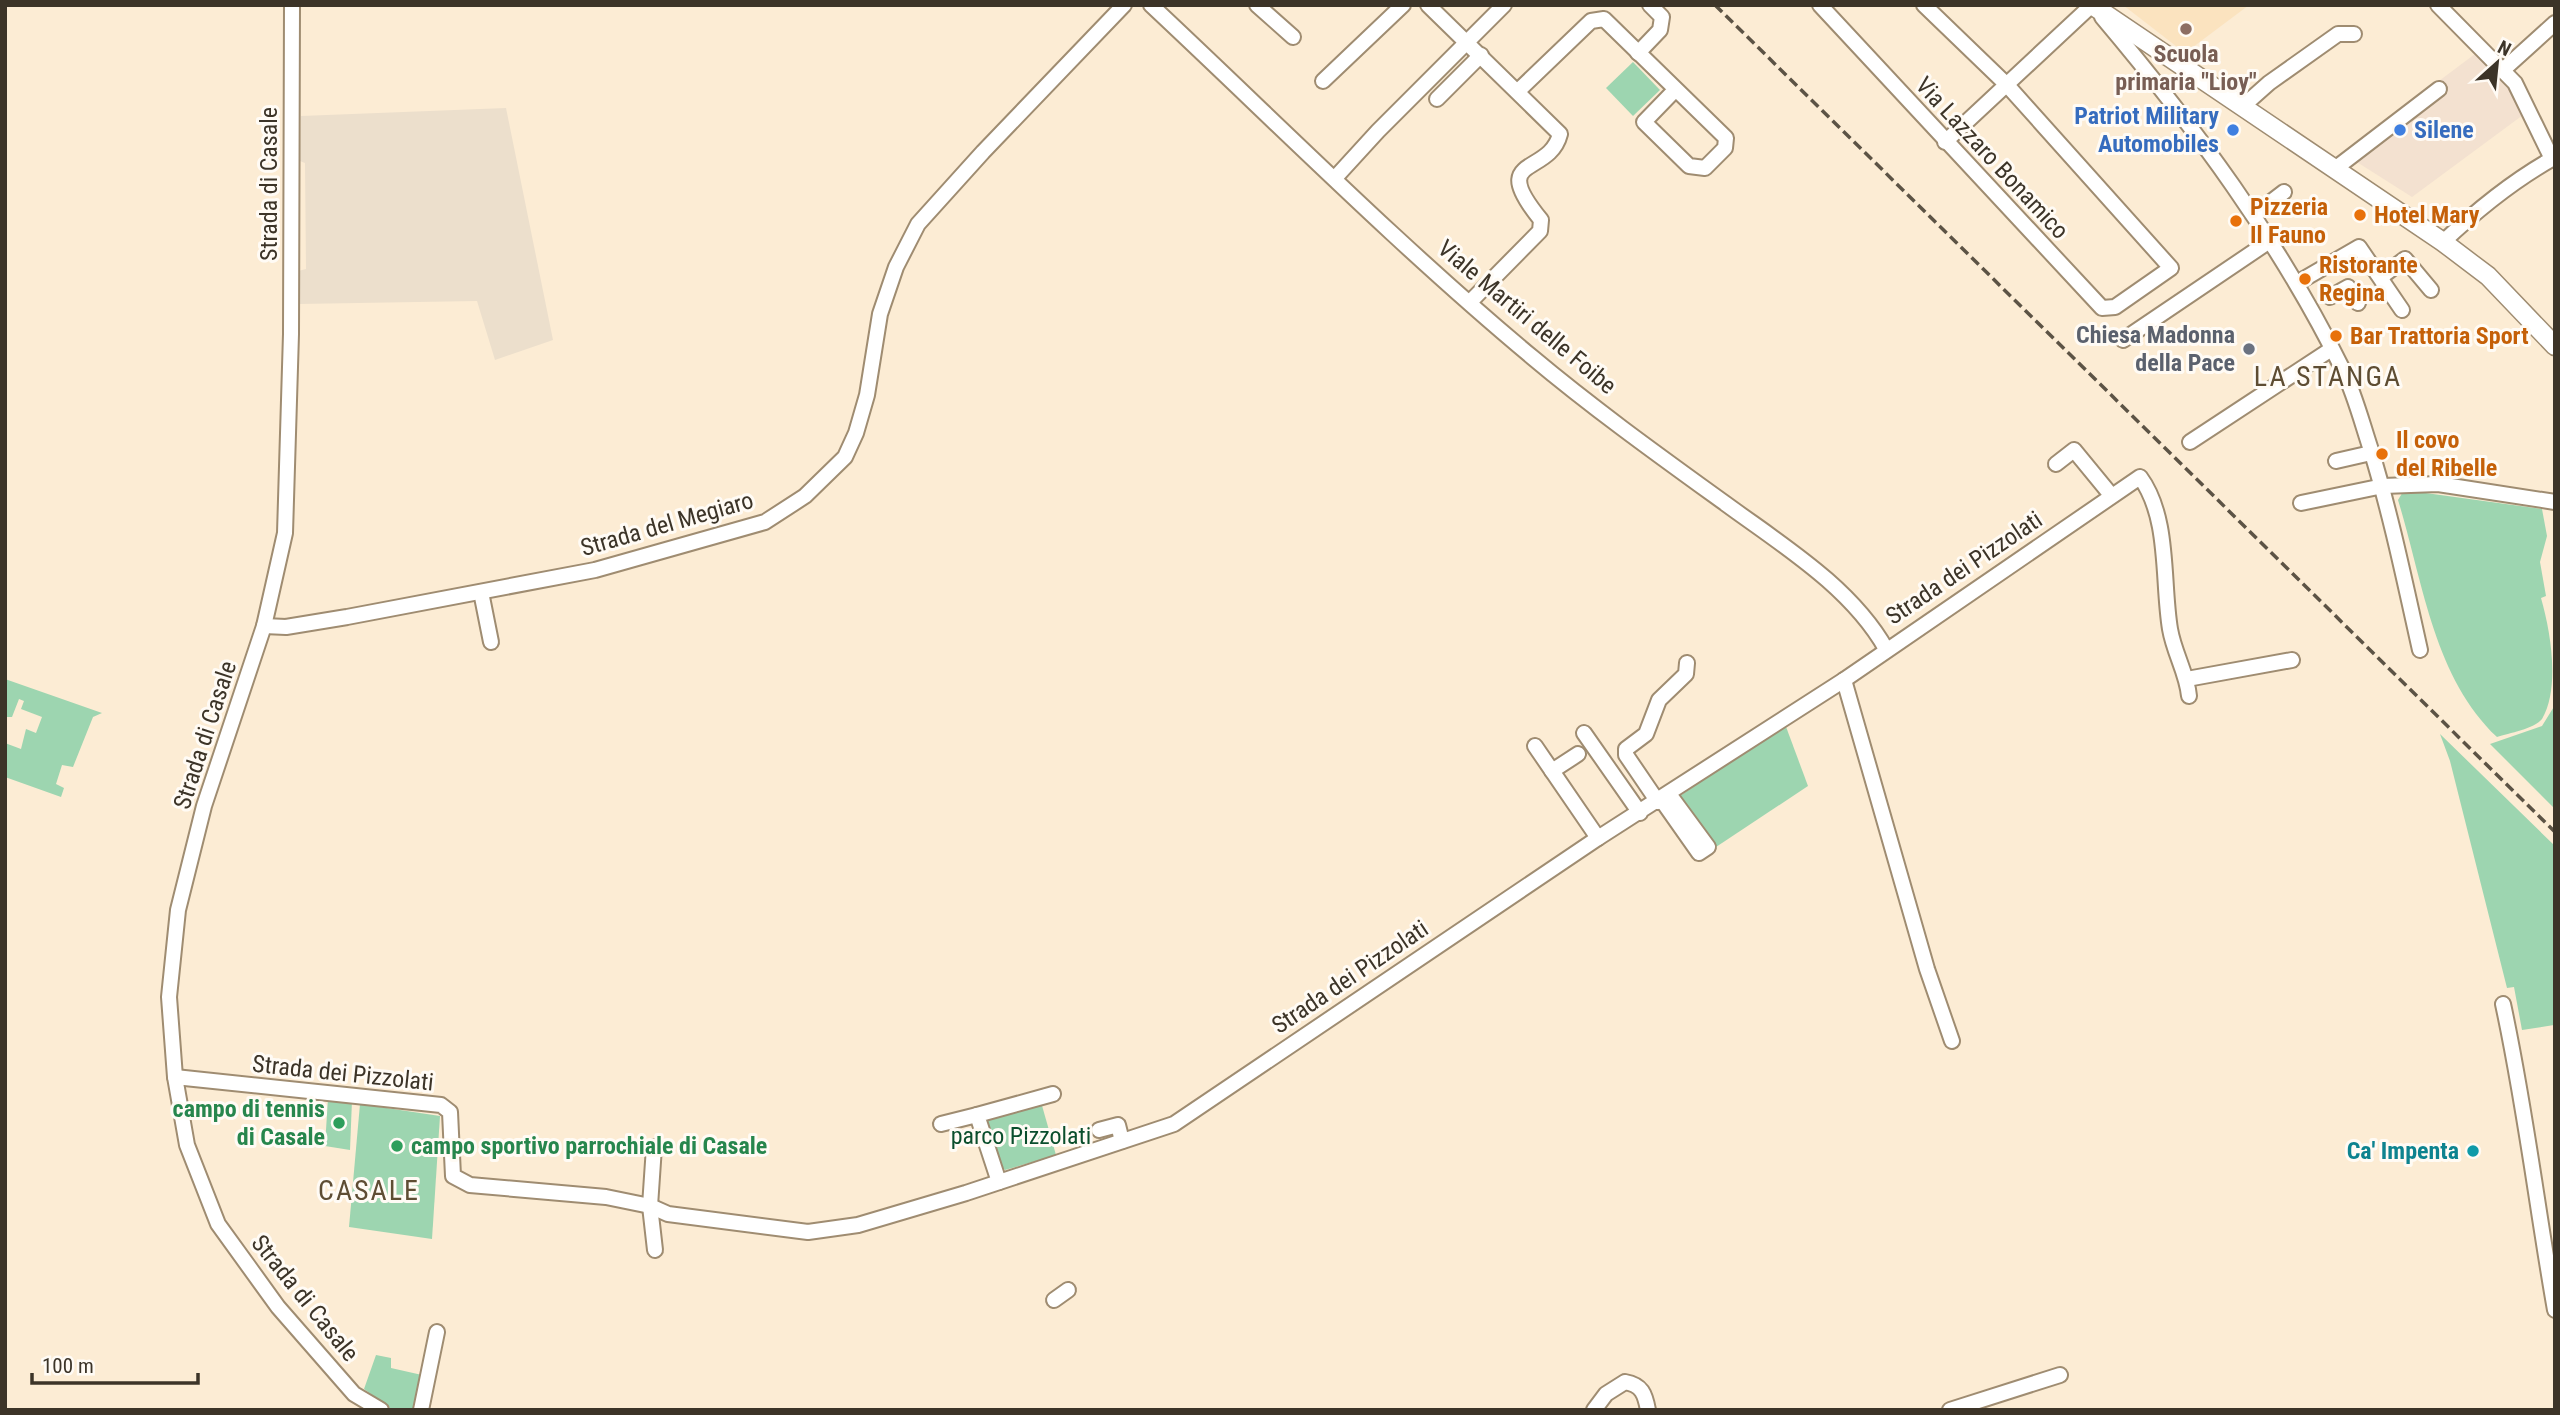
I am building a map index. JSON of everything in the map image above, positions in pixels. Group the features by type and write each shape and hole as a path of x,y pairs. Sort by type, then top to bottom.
{"main road":[{"path":"2092,5 2443,242 2488,276 2555,346"}],"street":[{"name":"Strada di Casale","path":"292,5 289,490 285,533 264,626 204,806 178,910 169,997 175,1077 187,1145 218,1224 278,1307 354,1394 381,1410"},
{"name":"Strada del Megiaro","path":"264,626 298,625 595,570 765,522 826,478 845,457 856,433 866,395 880,314 896,267 918,224 1124,5"},
{"name":"Viale Martiri delle Foibe","path":"1151,5 1335,178 1534,359 1824,579 1872,628 1886,649"},
{"path":"1257,5 1293,37"},
{"path":"1323,81 1403,5"},
{"path":"1428,5 1560,134 1553,148 1523,172 1517,186 1541,220 1540,231 1470,302"},
{"path":"1335,178 1504,5"},
{"path":"1638,53 1660,30 1662,17 1650,5"},
{"name":"Via Lazzaro Bonamico","path":"1820,5 2102,308 2115,307 2171,268 2007,85"},
{"path":"1924,5 2007,85"},
{"path":"1945,142 2092,5 2153,78 2255,215 2297,283 2320,304 2330,350 2353,395 2383,486 2420,650"},
{"path":"2438,5 2515,83 2554,160 2520,177 2482,205 2443,242"},
{"path":"1518,91 1595,19 1604,19 1727,141 1725,148 1705,168 1689,166 1644,122 1675,90"},
{"path":"2503,70 2555,23"},
{"path":"2242,107 2269,83 2338,34 2354,34"},
{"path":"1437,99 1481,55"},
{"path":"2336,168 2439,89"},
{"path":"2255,215 2284,192"},
{"path":"2123,340 2271,240"},
{"path":"2297,283 2359,247 2402,310"},
{"path":"2381,277 2406,259 2431,290"},
{"path":"2320,304 2348,287 2358,303"},
{"path":"2190,442 2330,350"},
{"path":"2056,464 2074,450 2111,495"},
{"path":"2336,461 2371,453"},
{"name":"Strada dei Pizzolati","path":"175,1077 441,1105 450,1112 453,1176 470,1185 606,1197 650,1206 668,1214 808,1232 858,1225 1174,1124 1598,838 1844,680 2140,477 2155,502 2171,631 2187,680"},
{"path":"2301,503 2383,486 2438,484 2555,502"},
{"path":"481,592 491,642"},
{"path":"2189,696 2187,680 2292,660"},
{"path":"1687,663 1686,674 1659,700 1646,734 1626,749 1626,755 1708,847 1699,853"},
{"path":"1844,680 1923,974 1952,1041"},
{"path":"1584,733 1640,813"},
{"path":"1535,746 1598,838"},
{"path":"1552,771 1578,754"},
{"path":"2503,1004 2524,1101 2531,1172 2555,1310"},
{"path":"941,1124 1053,1094"},
{"path":"977,1115 999,1182"},
{"path":"1099,1130 1118,1125 1122,1141"},
{"path":"654,1147 650,1206 655,1250"},
{"path":"1054,1300 1068,1290"},
{"path":"421,1410 437,1332"},
{"path":"1950,1410 2060,1375"},
{"path":"1594,1410 1606,1394 1625,1382 1634,1384 1644,1392 1648,1410"}],"shaded area":[{"name":"Scuola primaria \"Lioy\"","path":"2123,5 2249,5 2185,53"},
{"path":"2475,54 2505,78 2527,112 2412,197 2349,157 2423,93"},
{"path":"506,108 553,340 495,360 477,301 299,304 298,271 306,269 305,163 300,161 301,116"}],"green space":[{"path":"1633,62 1660,90 1633,116 1606,88"},
{"path":"2404,490 2542,509 2547,536 2540,562 2546,596 2541,598 2548,627 2552,676 2548,706 2542,719 2533,725 2497,737 2475,713 2458,686 2444,657 2423,594 2398,500"},
{"path":"5,679 102,713 93,717 73,767 62,765 56,784 64,788 61,797 5,777 5,743 21,749 26,729 36,733 42,717 21,709 24,701 19,699 12,717 5,717"},
{"path":"2555,705 2555,809 2490,744 2542,726"},
{"path":"1785,724 1808,786 1713,849 1677,798"},
{"path":"2440,734 2555,846 2554,1025 2522,1030 2514,987 2507,988 2450,761"},
{"name":"campo di tennis di Casale","path":"328,1098 352,1100 350,1150 325,1146"},
{"name":"parco Pizzolati","path":"1041,1102 1056,1155 1005,1170 998,1161 986,1120 994,1114"},
{"name":"campo sportivo parrochiale di Casale","path":"360,1104 440,1116 432,1239 349,1227"},
{"path":"376,1355 391,1358 391,1368 422,1375 415,1410 393,1410 364,1389"}],"railway":[{"path":"1715,5 2555,832"}],"place":[{"name":"Scuola primaria \"Lioy\"","path":"2186,29"},
{"name":"Patriot Military Automobiles","path":"2233,130"},
{"name":"Silene","path":"2400,130"},
{"name":"Hotel Mary","path":"2360,215"},
{"name":"Pizzeria Il Fauno","path":"2236,221"},
{"name":"Ristorante Regina","path":"2305,279"},
{"name":"Bar Trattoria Sport","path":"2336,336"},
{"name":"Chiesa Madonna della Pace","path":"2249,349"},
{"name":"Il covo del Ribelle","path":"2382,454"},
{"name":"campo di tennis di Casale","path":"339,1123"},
{"name":"campo sportivo parrochiale di Casale","path":"397,1146"},
{"name":"Ca' Impenta","path":"2473,1151"}],"district":[{"name":"LA STANGA","path":"2328,376"},
{"name":"CASALE","path":"369,1190"}]}
